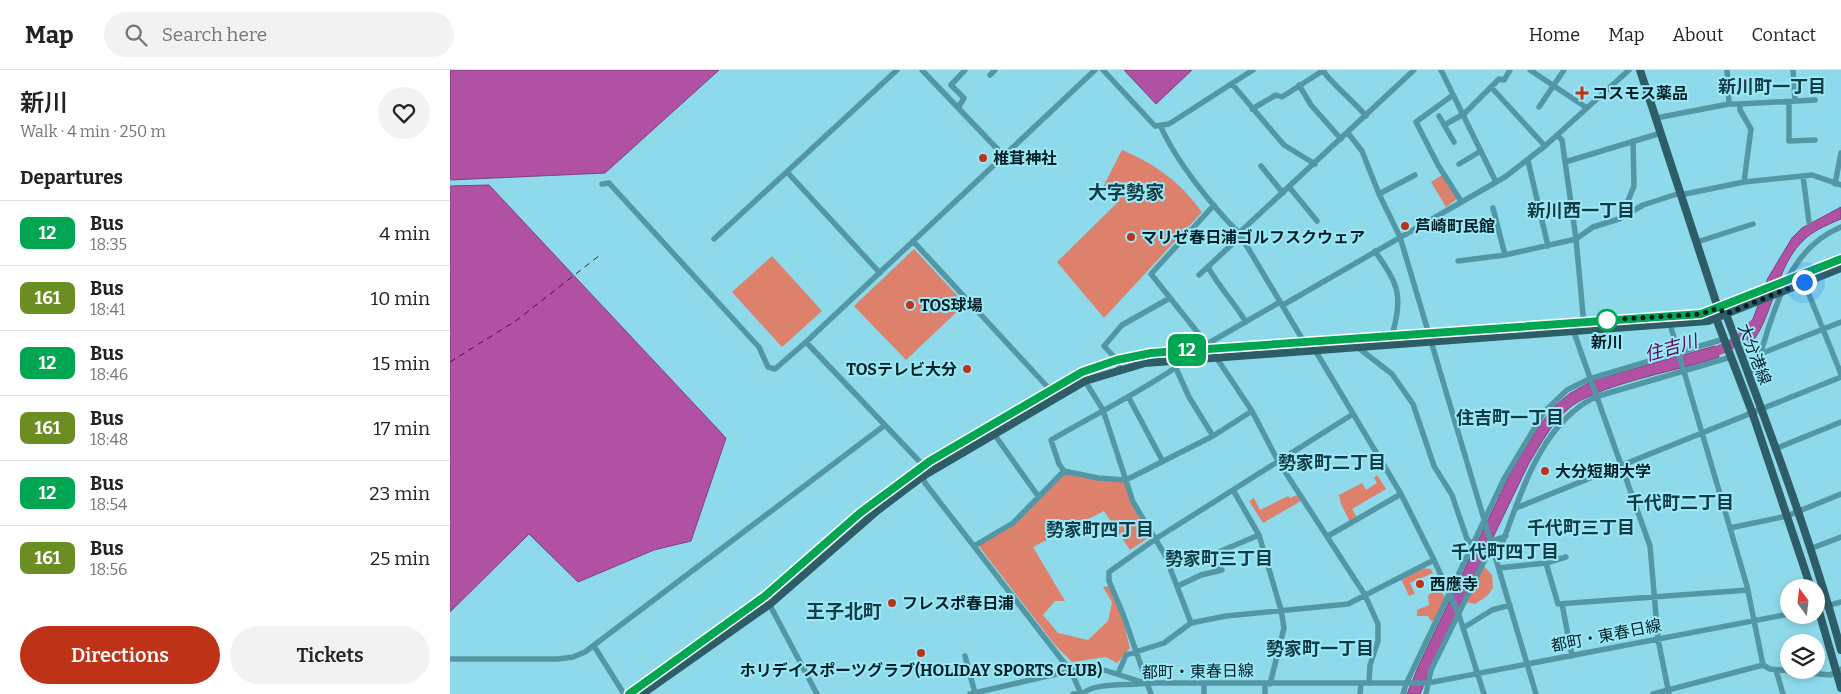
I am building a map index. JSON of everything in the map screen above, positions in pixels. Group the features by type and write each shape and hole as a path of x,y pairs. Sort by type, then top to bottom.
{"main road":[{"path":"1640,70 1718,308 1716,318"},
{"path":"642,694 770,604 878,510 923,476 1056,396 1085,381 1145,363 1175,364 1216,357 1432,342 1572,327 1584,322 1701,314 1760,291 1778,290 1788,280 1841,259"},
{"path":"629,694 765,596 860,513 922,466 1082,372 1117,360 1151,353 1208,346 1304,342 1429,333 1572,327 1585,330 1708,321 1778,290 1841,268"},
{"name":"大分港線","path":"1718,308 1726,314 1761,409 1829,606 1841,650"},
{"name":"大分港線","path":"1716,318 1752,412 1809,579"},
{"path":"1823,624 1839,670 1841,688"}],"street":[{"path":"714,239 788,173 897,70"},
{"path":"922,70 1004,156"},
{"path":"958,108 964,98 951,85 965,70"},
{"path":"990,75 995,70"},
{"path":"602,184 609,184 759,347 768,368 775,369 785,362 1095,70"},
{"path":"1103,70 1155,126 1161,127 1233,85 1253,70"},
{"path":"1252,109 1276,95 1282,97 1324,70 1334,86 1356,104 1366,116"},
{"path":"1199,275 1414,70"},
{"path":"1441,70 1496,182"},
{"path":"1444,125 1464,114 1499,79 1504,80 1510,70"},
{"path":"1530,70 1587,108"},
{"path":"1539,107 1564,70"},
{"path":"1214,205 1151,274 1208,346 1246,322 1282,304 1496,182 1528,161 1629,70"},
{"path":"1727,70 1729,104"},
{"path":"1793,70 1789,141 1815,140"},
{"path":"1233,85 1284,145 1314,164"},
{"path":"1299,85 1311,105 1341,139"},
{"path":"1492,87 1545,146"},
{"path":"1453,95 1416,122 1436,161 1461,201"},
{"path":"1656,118 1729,104 1815,100"},
{"path":"1740,104 1740,110 1751,129 1744,182"},
{"path":"1439,116 1454,142"},
{"path":"1161,127 1168,144 1214,205 1240,234 1304,342 1315,350 1401,494 1450,592 1484,694"},
{"path":"1348,133 1362,151 1379,194 1400,237 1536,694"},
{"path":"1565,162 1661,134"},
{"path":"1557,136 1562,140 1576,238 1585,330"},
{"path":"1622,218 1634,186 1633,141"},
{"path":"1459,164 1482,151"},
{"path":"1458,261 1505,256 1576,238 1593,227 1622,218 1643,205 1681,194 1744,182 1812,175 1838,185 1841,153"},
{"path":"1430,165 1436,161"},
{"path":"1528,161 1548,246"},
{"path":"1261,166 1283,193"},
{"path":"788,173 880,273"},
{"path":"1379,194 1415,175"},
{"path":"1803,176 1809,222"},
{"path":"1290,188 1316,221"},
{"path":"1493,208 1505,256"},
{"path":"1696,242 1753,224"},
{"path":"1788,280 1801,258 1816,240 1841,227"},
{"path":"912,241 1056,396"},
{"path":"1375,251 1399,293 1392,336"},
{"path":"1208,267 1221,290 1232,299 1246,322"},
{"path":"1516,508 1841,376 1804,282"},
{"path":"1748,375 1757,364 1778,290"},
{"path":"1120,369 1117,360 1104,346 1122,325 1170,298"},
{"path":"1760,354 1841,322"},
{"path":"1670,324 1748,590 1763,664"},
{"path":"1572,327 1589,380 1650,546 1658,639 1668,692"},
{"path":"1403,694 1406,684 1504,479 1544,412 1567,390 1589,380 1725,340"},
{"path":"806,342 922,466 925,483 1069,670 1076,680 1081,694"},
{"path":"1356,346 1392,374 1413,404 1434,466 1452,495 1467,539 1472,544"},
{"path":"1496,559 1538,456 1551,434 1576,408 1595,396 1731,356"},
{"path":"1216,357 1252,412 1278,461 1365,596 1378,624 1378,641 1370,665 1368,683"},
{"path":"1213,436 1175,364 1129,398 1103,410 1051,440 1059,464 1064,471 1116,481 1126,480 1162,460 1213,436 1252,412"},
{"path":"1085,381 1103,410 1133,502 1157,538 1178,586 1191,623"},
{"path":"1129,398 1162,460"},
{"path":"1151,694 1108,577 1113,569 1157,538 1353,414"},
{"path":"1775,449 1841,422"},
{"path":"450,659 566,658 579,655 594,646 885,425"},
{"path":"994,434 1038,496"},
{"path":"974,546 1013,523 1064,471"},
{"path":"1233,490 1259,535 1281,610 1284,628 1265,694"},
{"path":"1328,536 1401,494"},
{"path":"1730,528 1797,513 1841,494"},
{"path":"1178,586 1201,575 1222,570 1220,566 1213,566 1209,556 1259,535"},
{"path":"1426,694 1431,670 1492,544 1495,540 1506,536"},
{"path":"1810,549 1841,537"},
{"path":"1554,548 1557,559"},
{"path":"1499,568 1546,563 1566,556"},
{"path":"1118,674 1124,657 1136,650 1164,643 1191,623 1281,610 1348,604 1434,560"},
{"path":"1546,563 1558,604 1748,590"},
{"path":"765,596 817,694"},
{"path":"1825,606 1841,602"},
{"path":"1562,604 1572,656"},
{"path":"1463,628 1492,610 1510,605"},
{"name":"都町・東春日線","path":"1073,694 1081,694 1095,686 1127,686 1147,683 1428,683 1780,616"},
{"path":"594,646 624,694"},
{"path":"966,656 973,693 1069,670 1098,669 1147,683"},
{"path":"1653,694 1668,692 1763,664 1776,670 1830,675 1839,670"},
{"path":"1776,670 1783,694"},
{"path":"1204,684 1204,694"},
{"path":"1360,694 1361,684"}],"shaded area":[{"path":"450,70 719,70 605,173 450,180"},
{"path":"1124,70 1192,70 1156,104"},
{"name":"マリゼ春日浦ゴルフスクウェア","path":"1122,150 1167,175 1202,212 1104,318 1057,262 1120,200 1102,189"},
{"path":"1442,175 1457,199 1446,207 1431,182"},
{"path":"489,185 726,438 691,541 654,550 578,582 529,534 450,612 450,186"},
{"path":"1841,207 1841,219 1811,234 1796,248 1781,275 1759,332 1750,345 1744,331 1753,319 1768,278 1792,238 1802,228"},
{"name":"TOS球場","path":"914,249 965,304 906,360 854,306"},
{"path":"772,256 822,311 782,347 732,292"},
{"name":"住吉川","path":"1715,346 1719,357 1639,379 1597,393 1579,401 1561,416 1546,435 1529,463 1439,649 1420,694 1407,694 1510,474 1538,427 1555,406 1569,394 1594,380"},
{"path":"1065,473 1124,482 1151,536 1130,550 1104,511 1033,547 1065,601 1055,601 1043,615 1058,633 1088,640 1108,621 1112,602 1103,587 1109,586 1122,617 1130,648 1117,663 1106,657 1072,662 1055,645 978,545 1014,525"},
{"path":"1377,475 1386,489 1352,509 1357,518 1350,522 1341,504 1339,495 1362,483 1366,490 1377,483 1374,478"},
{"path":"1297,495 1301,501 1263,523 1249,501 1254,498 1260,510 1288,496 1290,498"},
{"path":"1483,565 1492,575 1493,588 1487,596 1475,604 1466,602"},
{"path":"1419,568 1431,569 1433,573 1410,583 1415,594 1409,596 1401,579"},
{"path":"1437,581 1445,598 1435,620 1431,621 1428,616 1417,616 1417,610 1429,605 1428,596 1433,590 1434,583"}],"waterway":[{"name":"住吉川","path":"1705,355 1732,344 1753,325"}],"ferry route":[{"path":"450,362 517,320 600,255"}],"bus line":[{"name":"12","path":"629,694 765,596 804,564 860,513 922,466 1082,372 1117,360 1151,353 1701,314 1841,259"}],"place":[{"name":"コスモス薬品","path":"1582,93"},
{"name":"椎茸神社","path":"983,158"},
{"name":"芦崎町民館","path":"1405,226"},
{"name":"マリゼ春日浦ゴルフスクウェア","path":"1131,237"},
{"name":"TOS球場","path":"910,305"},
{"name":"新川","path":"1607,320"},
{"name":"TOSテレビ大分","path":"967,369"},
{"name":"大分短期大学","path":"1545,471"},
{"name":"西應寺","path":"1420,584"},
{"name":"フレスポ春日浦","path":"892,603"},
{"name":"ホリデイスポーツグラブ(HOLIDAY SPORTS CLUB)","path":"921,653"}],"district":[{"name":"新川町一丁目","path":"1772,87"},
{"name":"大字勢家","path":"1126,192"},
{"name":"新川西一丁目","path":"1581,211"},
{"name":"住吉町一丁目","path":"1510,418"},
{"name":"勢家町二丁目","path":"1332,463"},
{"name":"千代町二丁目","path":"1680,503"},
{"name":"千代町三丁目","path":"1581,528"},
{"name":"勢家町四丁目","path":"1100,530"},
{"name":"千代町四丁目","path":"1505,552"},
{"name":"勢家町三丁目","path":"1219,559"},
{"name":"王子北町","path":"844,611"},
{"name":"勢家町一丁目","path":"1320,649"}],"route":[{"path":"1607,320 1701,314 1718,308 1726,314 1804,282"}]}
